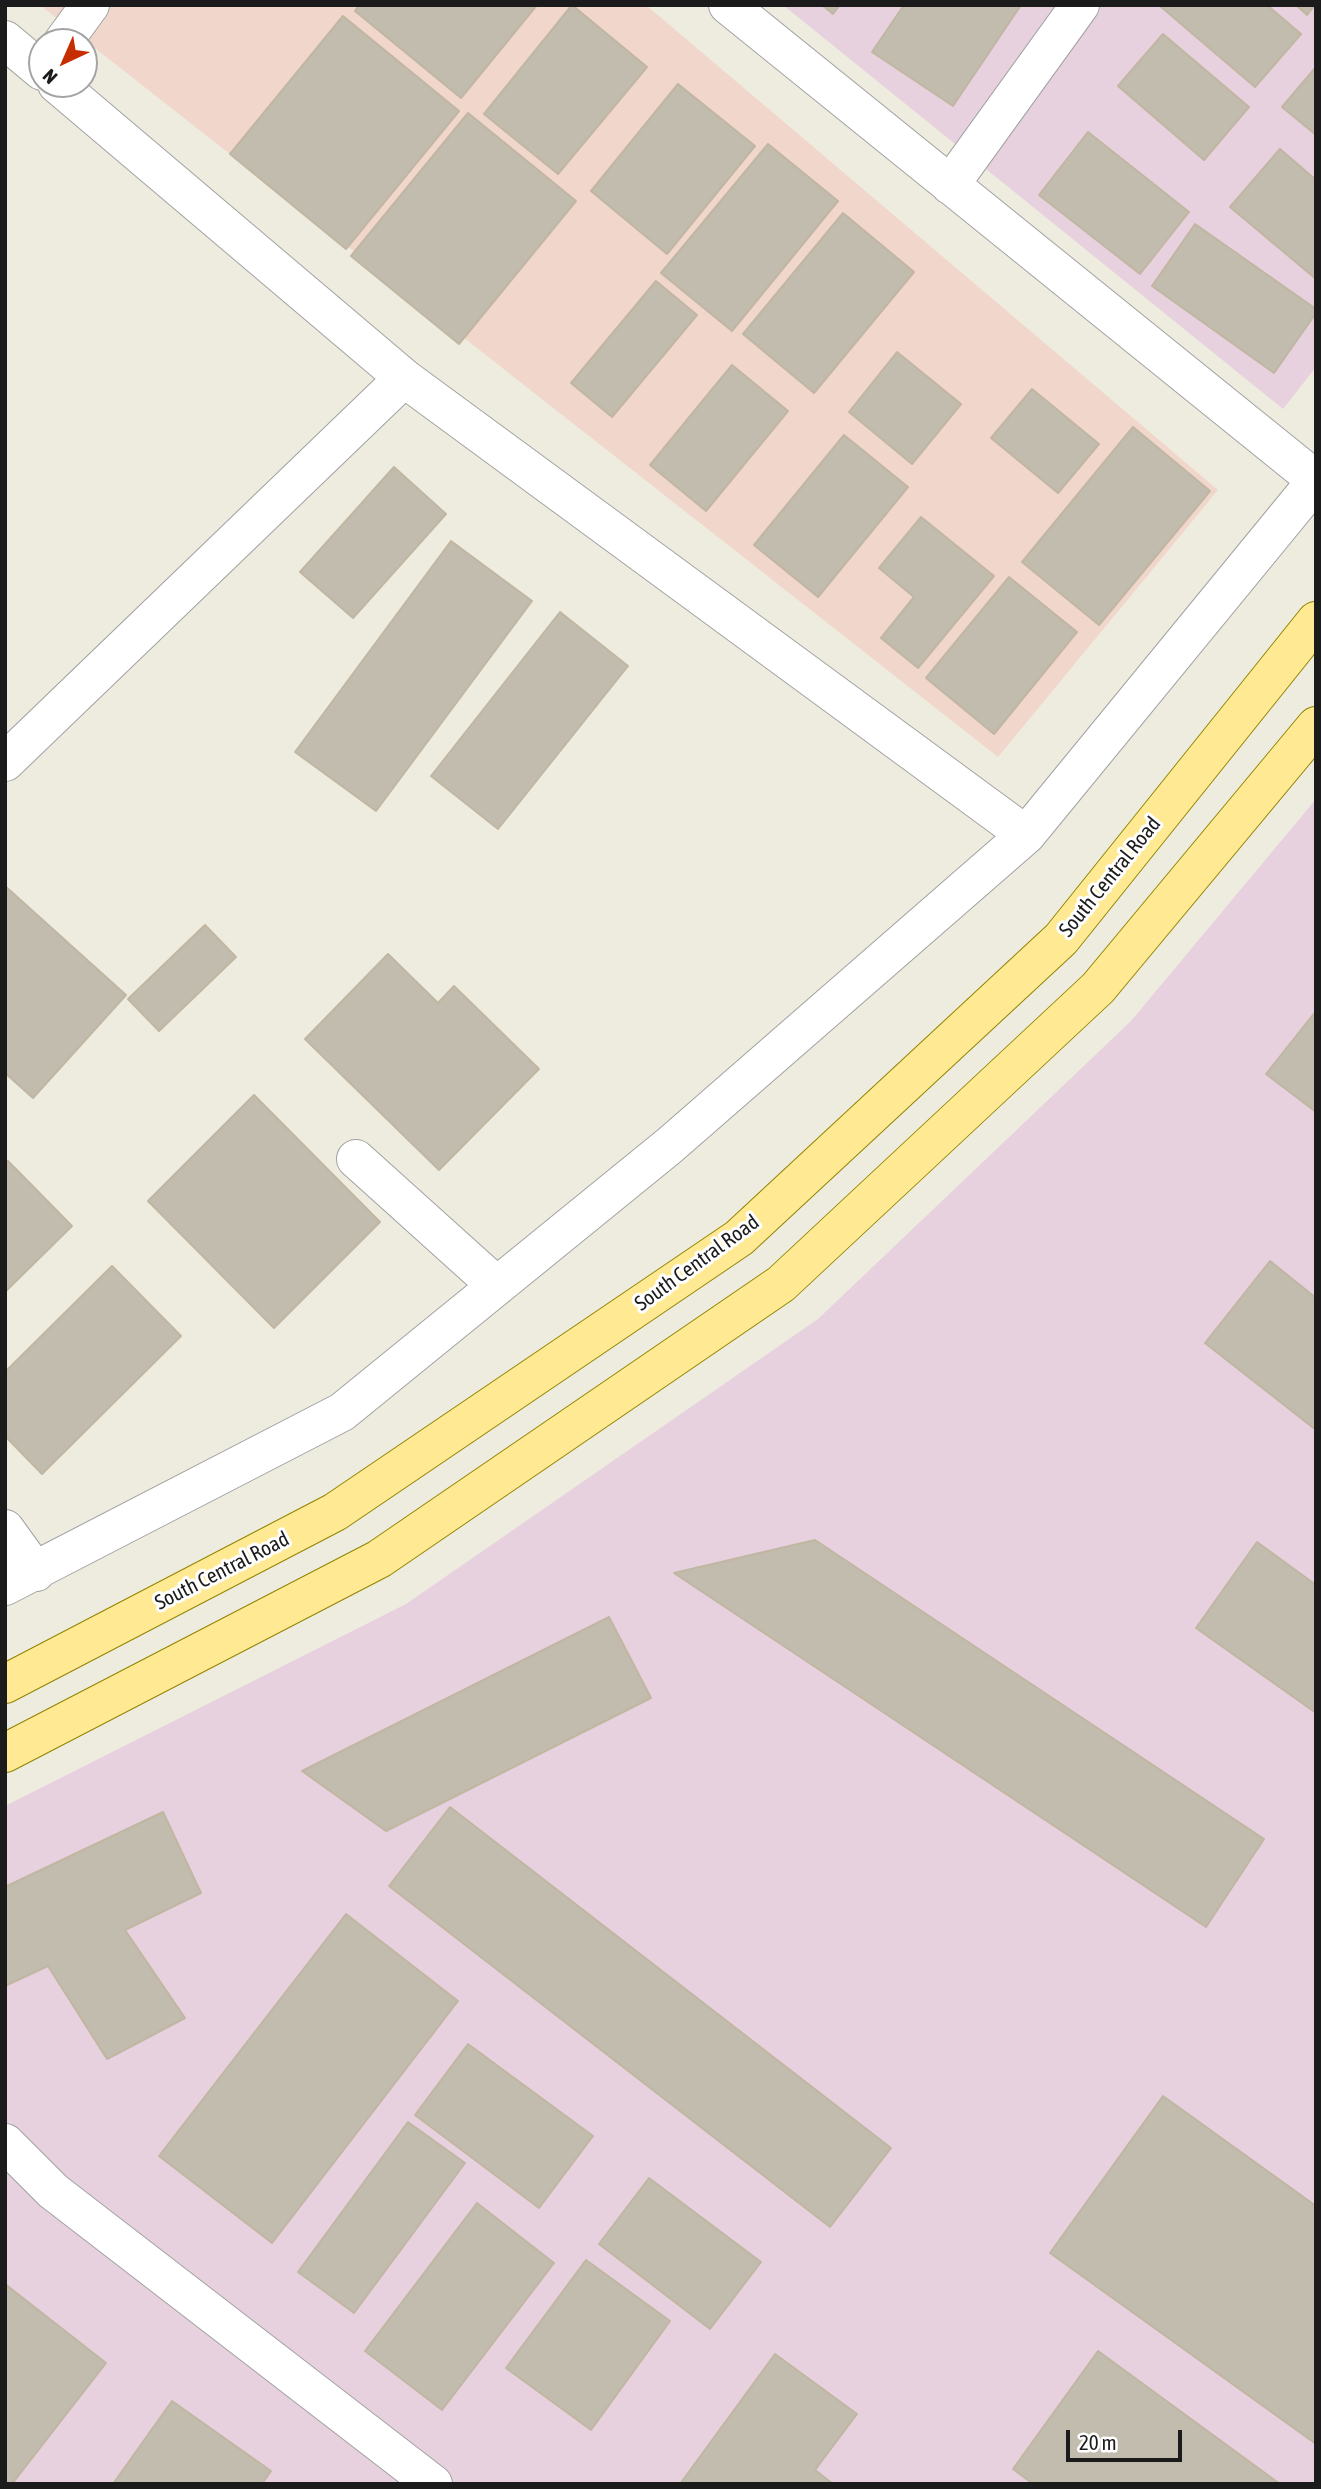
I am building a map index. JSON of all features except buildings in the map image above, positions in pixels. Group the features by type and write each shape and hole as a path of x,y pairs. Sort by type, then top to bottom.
{"main road":[{"name":"South Central Road","path":"5,1684 335,1512 739,1238 1061,939 1316,621"},
{"path":"5,1754 379,1559 781,1284 1098,988 1316,726"}],"street":[{"path":"73,28 90,5"},
{"path":"5,1529 21,1579 342,1412 669,1146 1026,835 1316,481 728,5"},
{"path":"950,185 1080,5"},
{"path":"5,40 28,59"},
{"path":"74,98 404,378 1026,835"},
{"path":"5,762 404,378"},
{"path":"356,1158 497,1286"},
{"path":"5,2143 52,2191 433,2484"}],"shaded area":[{"path":"40,5 646,5 1218,490 998,757 98,51 98,28 69,28"},
{"path":"783,5 1316,5 1316,367 1283,409"},
{"path":"1316,799 1316,2484 5,2484 5,1806 406,1604 818,1319 1131,1021"}]}
